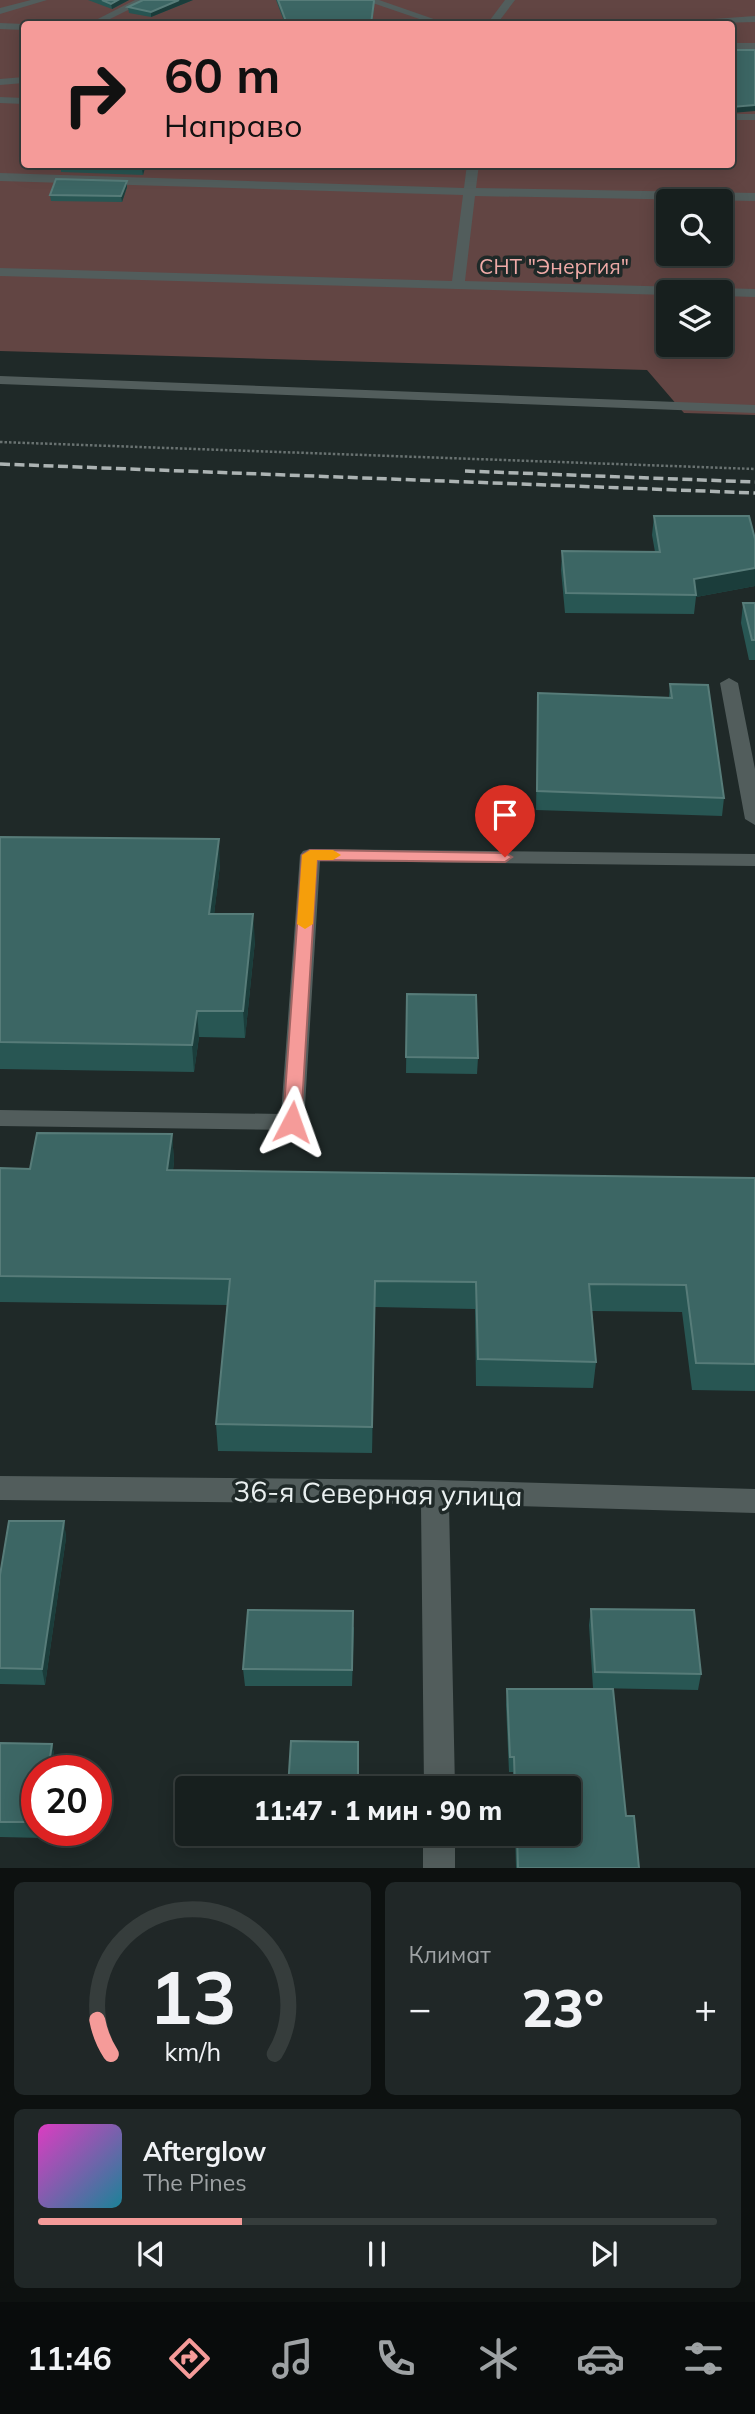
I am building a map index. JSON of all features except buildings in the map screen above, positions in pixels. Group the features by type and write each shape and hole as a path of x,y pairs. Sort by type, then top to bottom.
{"street":[{"path":"0,11 42,0"},
{"path":"99,21 143,0"},
{"path":"369,0 434,21"},
{"path":"494,21 510,0"},
{"path":"727,21 755,19"},
{"path":"0,26 21,27"},
{"path":"735,46 755,46"},
{"path":"0,82 21,80"},
{"path":"0,100 21,101"},
{"path":"735,117 755,117"},
{"path":"458,285 472,168"},
{"path":"0,177 469,192 755,197"},
{"path":"0,272 755,293"},
{"path":"0,380 755,409"},
{"path":"729,683 755,819"},
{"path":"0,1118 292,1122 310,855 755,860"},
{"name":"36-я Северная улица","path":"0,1488 435,1492 755,1501"},
{"path":"435,1492 439,1776"},
{"path":"439,1846 439,1868"}],"path":[{"path":"0,442 755,469"}],"green space":[{"name":"СНТ \"Энергия\"","path":"0,0 755,0 755,415 684,413 647,370 0,351"}],"railway":[{"path":"0,464 755,493"},
{"path":"465,471 755,482"}],"slow traffic":[{"path":"305,924 310,855 333,855"}],"route":[{"path":"292,1122 310,855 505,857"}]}
